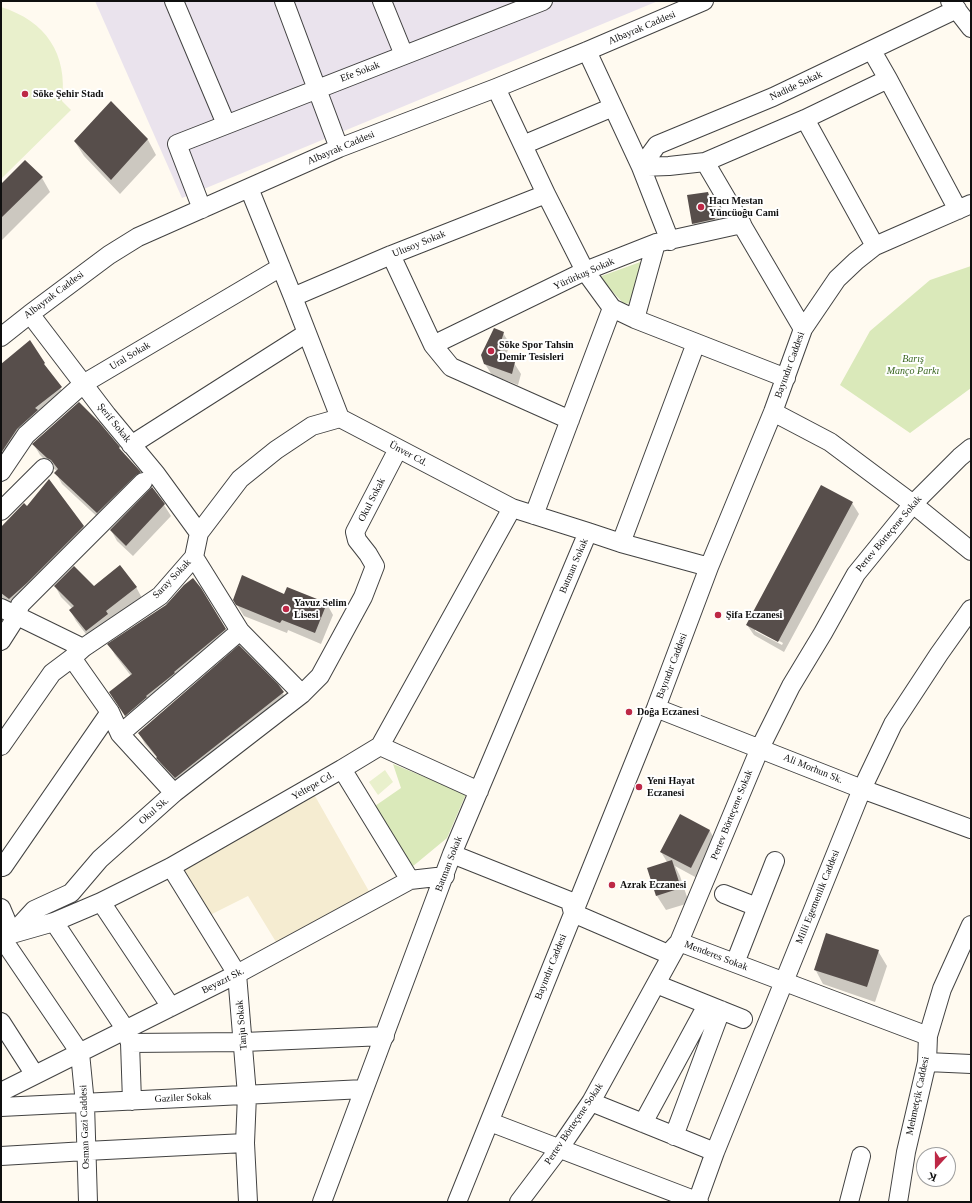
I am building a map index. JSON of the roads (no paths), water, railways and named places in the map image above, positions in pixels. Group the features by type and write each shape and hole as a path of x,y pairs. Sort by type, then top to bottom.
{"street":[{"path":"174,1 226,124"},
{"path":"284,1 339,148"},
{"path":"382,1 404,55"},
{"name":"Efe Sokak","path":"202,209 177,144 404,55 502,8 543,1"},
{"name":"Albayrak Caddesi","path":"1,337 108,254 138,237 339,148 496,88 587,51 695,3"},
{"path":"953,5 971,28"},
{"name":"Nadide Sokak","path":"641,167 657,145 773,97 872,50 953,5"},
{"path":"872,50 965,207"},
{"path":"587,51 641,167 663,242 635,319"},
{"path":"641,167 705,162 805,119 888,79"},
{"path":"496,88 546,194 585,271 612,308 635,319 786,378"},
{"path":"523,145 613,107"},
{"path":"805,119 875,246"},
{"path":"705,162 803,329"},
{"path":"249,188 340,418"},
{"name":"Ulusoy Sokak","path":"293,297 392,255 546,194"},
{"name":"Bayındır Caddesi","path":"457,1202 656,708 709,567 773,412 803,329 838,279 875,246 965,207"},
{"name":"Yürürkuş Sokak","path":"433,345 585,271 663,242 742,224"},
{"path":"392,255 433,345 451,366 570,420"},
{"name":"Ural Sokak","path":"1,472 26,435 84,384 281,267"},
{"path":"534,515 612,308"},
{"name":"Şerif Sokak","path":"30,314 156,474 199,533"},
{"path":"131,444 307,333"},
{"path":"621,543 696,343"},
{"path":"773,412 830,442 913,504 971,551"},
{"name":"Ünver Cd.","path":"340,418 512,508 621,543 709,567"},
{"name":"Saray Sokak","path":"1,746 52,673 160,596 194,557 199,533 240,479 276,450 312,426 340,418"},
{"name":"Pertev Börteçene Sokak","path":"518,1202 560,1149 591,1102 679,942 760,748 791,686 823,634 856,574 913,504 971,448"},
{"name":"Okul Sokak","path":"302,694 320,676 363,597 375,566 357,540 355,532 398,449"},
{"path":"1,512 44,468"},
{"path":"1,641 17,616 20,605 143,482"},
{"name":"Yeltepe Cd.","path":"6,939 54,922 101,902 171,867 380,746 512,508"},
{"name":"Batman Sokak","path":"322,1202 452,854 588,532"},
{"path":"194,557 240,631 302,694"},
{"path":"1,608 78,653 110,712 120,734 174,793"},
{"name":"Milli Egemenlik Caddesi","path":"698,1202 715,1152 862,789 893,724 939,654 971,609"},
{"path":"120,734 240,631"},
{"name":"Okul Sk.","path":"6,939 34,910 71,893 100,859 174,793 302,694"},
{"name":"Ali Morhun Sk.","path":"656,708 862,789 971,829"},
{"path":"2,868 110,712"},
{"path":"380,746 479,791"},
{"path":"342,769 410,880"},
{"path":"452,854 570,901 573,914"},
{"path":"734,963 775,861"},
{"name":"Tanju Sokak","path":"171,867 237,974 244,1042 247,1096 245,1143 248,1202"},
{"name":"Beyazıt Sk.","path":"1,1092 80,1053 128,1036 171,1007 237,974 410,880 445,876"},
{"path":"724,894 757,907"},
{"path":"101,902 171,1007"},
{"path":"1,908 6,939 80,1053"},
{"name":"Menderes Sokak","path":"573,914 668,954 679,942 928,1036"},
{"path":"54,922 128,1036 132,1101"},
{"name":"Mehmetçik Caddesi","path":"898,1202 906,1152 927,1062 928,1036 942,989 971,925"},
{"path":"656,984 743,1019"},
{"path":"643,1123 714,1008"},
{"path":"674,1136 714,1008"},
{"path":"1,1022 35,1075"},
{"path":"128,1036 244,1042 385,1036"},
{"name":"Osman Gazi Caddesi","path":"80,1053 86,1104 88,1202"},
{"path":"927,1062 971,1064"},
{"name":"Gaziler Sokak","path":"1,1107 86,1104 364,1089"},
{"path":"591,1102 715,1152"},
{"path":"490,1122 698,1202"},
{"path":"1,1156 245,1143"},
{"path":"849,1202 861,1156"}],"place":[{"name":"Söke Şehir Stadı","path":"25,94"},
{"name":"Hacı Mestan Yüncüoğu Cami","path":"701,207"},
{"name":"Söke Spor Tahsin Demir Tesisleri","path":"491,351"},
{"name":"Yavuz Selim Lisesi","path":"286,609"},
{"name":"Şifa Eczanesi","path":"718,615"},
{"name":"Doğa Eczanesi","path":"629,712"},
{"name":"Yeni Hayat Eczanesi","path":"639,787"},
{"name":"Azrak Eczanesi","path":"612,885"}],"park label":[{"name":"Barış Manço Parkı","path":"913,364"}]}
